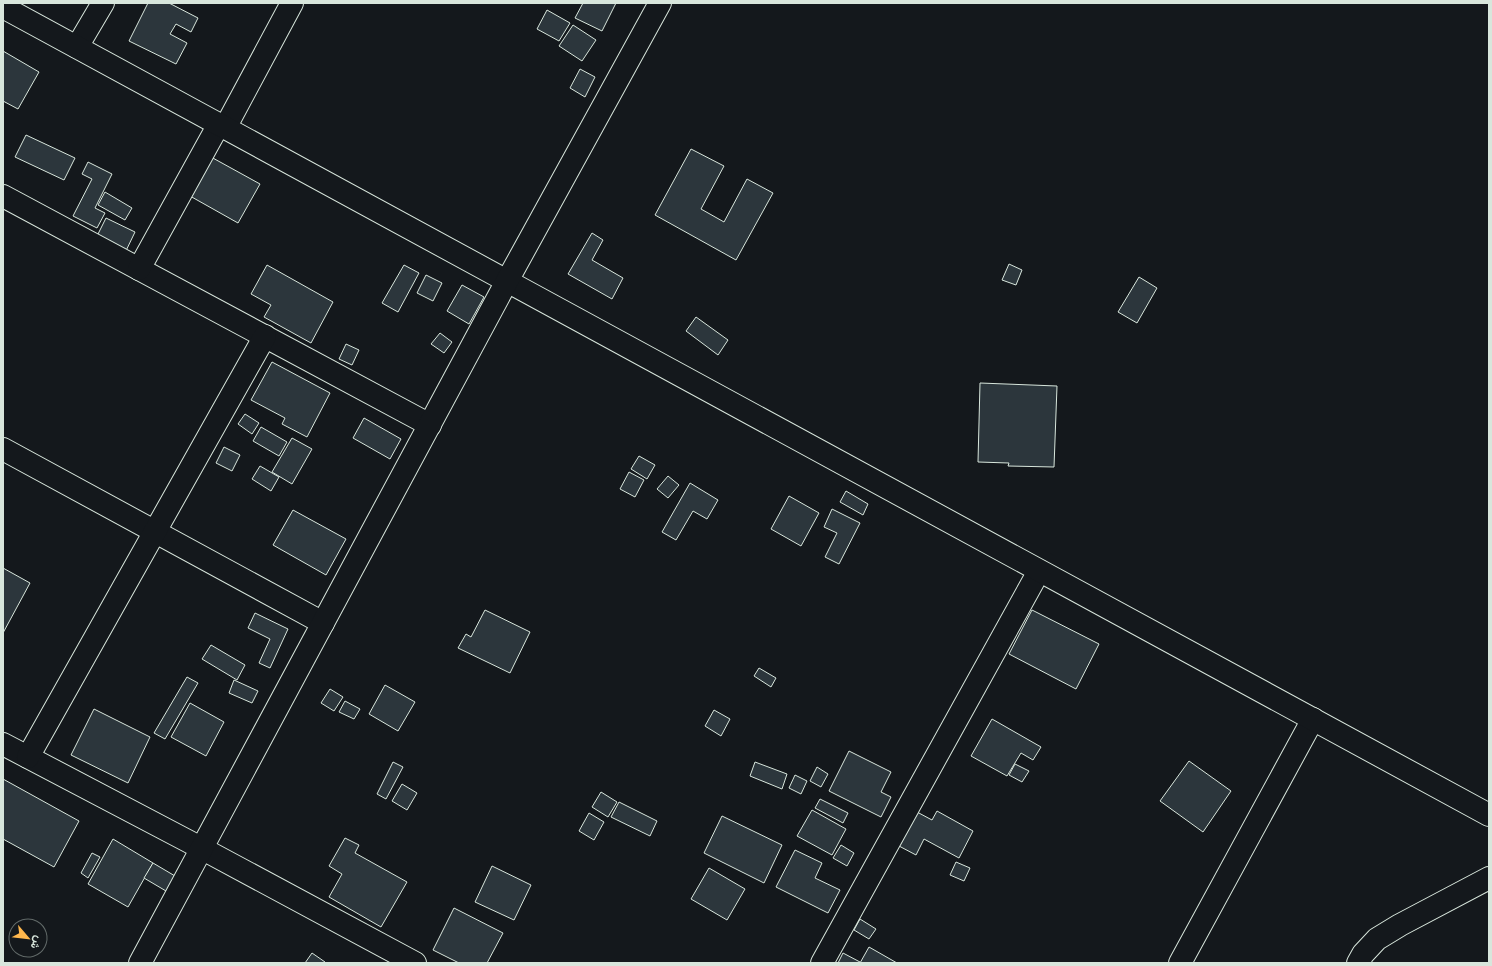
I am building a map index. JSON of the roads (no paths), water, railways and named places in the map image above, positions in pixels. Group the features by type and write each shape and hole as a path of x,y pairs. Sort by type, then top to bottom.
{"street":[{"path":"77,47 103,3"},
{"path":"139,269 292,3"},
{"path":"140,963 507,281 660,3"},
{"path":"3,7 1489,815"},
{"path":"5,202 139,269 430,425"},
{"path":"28,757 265,336"},
{"path":"3,449 323,623"},
{"path":"822,963 1039,571"},
{"path":"1180,963 1313,719"},
{"path":"3,744 415,963"},
{"path":"1358,963 1363,954 1377,939 1400,924 1489,878"}]}
